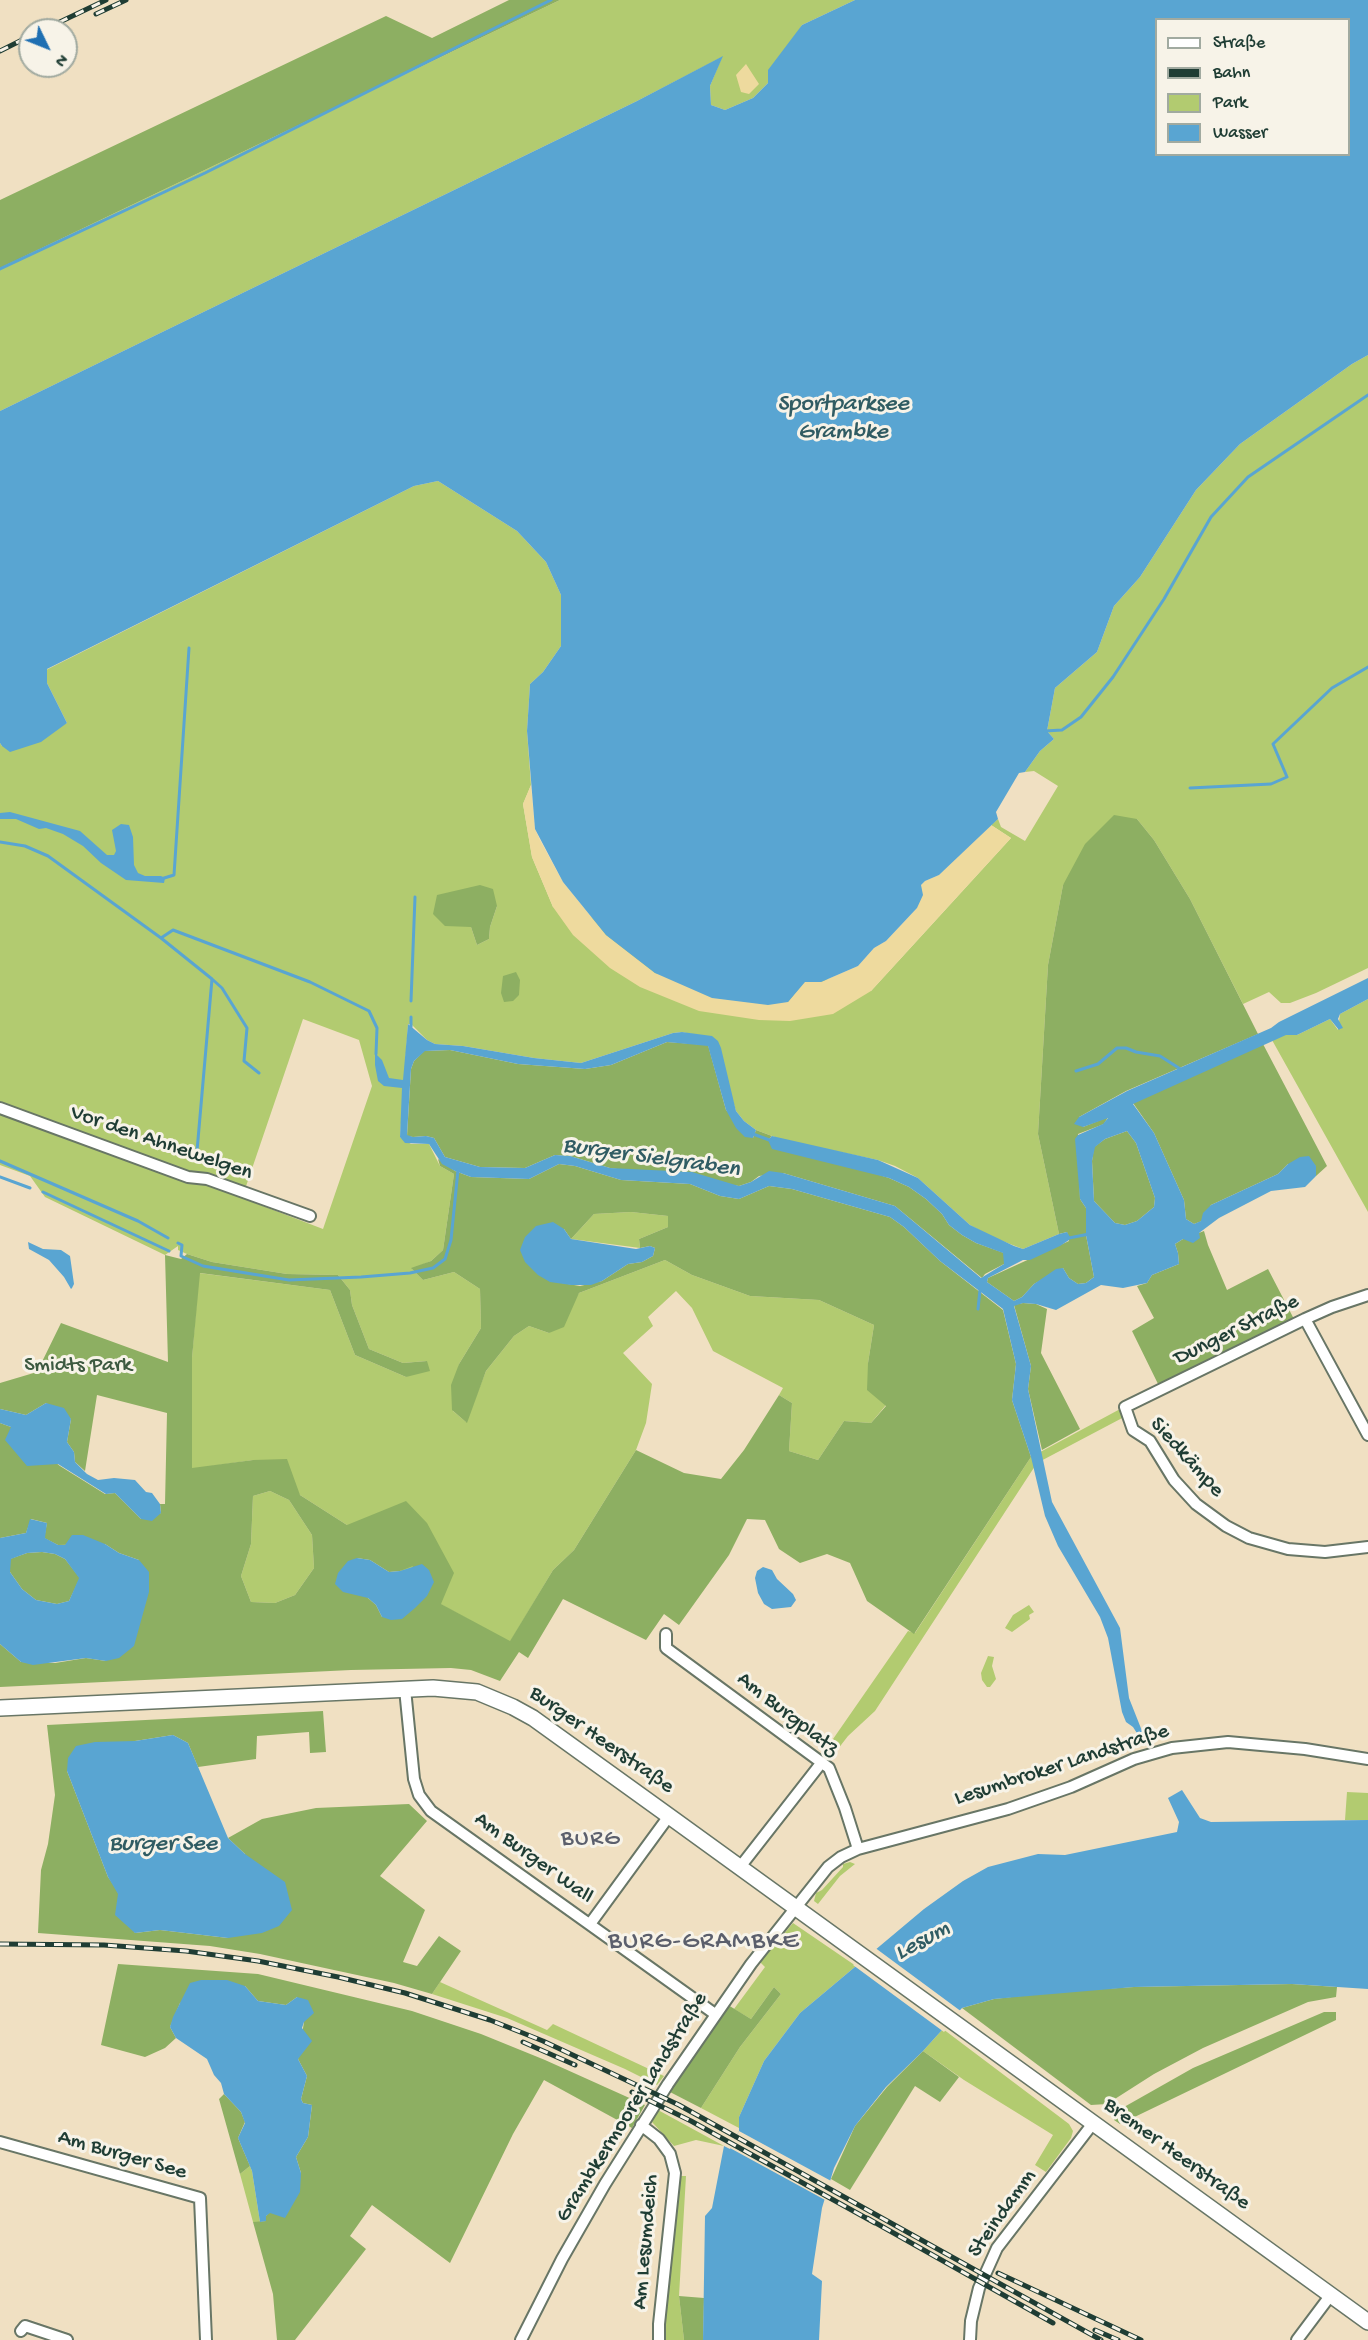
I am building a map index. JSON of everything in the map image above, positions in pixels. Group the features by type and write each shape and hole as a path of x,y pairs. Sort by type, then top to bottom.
{"main road":[{"name":"Burger Heerstraße","path":"0,1708 433,1688 477,1692 533,1718 957,2024"},
{"name":"Bremer Heerstraße","path":"957,2024 1368,2322"}],"street":[{"name":"Vor den Ahnewelgen","path":"0,1108 188,1177 207,1179 310,1216"},
{"name":"Dunger Straße","path":"1125,1407 1305,1319 1368,1295"},
{"path":"1305,1319 1368,1435"},
{"name":"Siedkämpe","path":"1125,1407 1133,1430 1150,1441 1174,1480 1196,1504 1226,1526 1257,1541 1288,1550 1325,1552 1368,1547"},
{"name":"Am Burgplatz","path":"666,1634 666,1648 829,1768 858,1849"},
{"name":"Am Burger Wall","path":"405,1689 414,1779 419,1795 431,1811 715,2014"},
{"name":"Lesumbroker Landstraße","path":"796,1908 828,1867 841,1857 858,1849 1008,1809 1071,1787 1134,1759 1172,1748 1228,1742 1305,1749 1368,1759"},
{"path":"740,1867 822,1762"},
{"path":"590,1924 669,1816"},
{"name":"Grambkermoorer Landstraße","path":"520,2340 573,2240 641,2125 715,2014 796,1908"},
{"name":"Steindamm","path":"970,2340 971,2321 979,2288 997,2248 1094,2122"},
{"name":"Am Lesumdeich","path":"641,2125 659,2139 670,2154 675,2174 659,2340"},
{"name":"Am Burger See","path":"0,2142 200,2198 206,2340"},
{"path":"1297,2340 1330,2295"},
{"path":"21,2331 25,2326 67,2340"}],"green space":[{"path":"509,0 560,0 0,268 0,200 386,16 432,38"},
{"path":"560,0 855,0 802,25 768,83 753,98 725,110 711,105 710,86 722,57 637,101 0,411 0,268"},
{"path":"1368,355 1368,968 1290,1003 1281,1003 1269,992 1243,1004 1190,899 1154,840 1137,819 1063,885 1048,965 1038,1134 1059,1234 1023,1249 992,1237 970,1225 918,1178 895,1166 878,1160 783,1140 756,1130 736,1111 730,1091 706,1037 682,1032 673,1033 581,1063 435,1044 408,1024 400,1137 411,1144 429,1144 440,1166 454,1174 443,1250 431,1261 412,1269 423,1280 454,1272 480,1289 481,1328 459,1364 453,1411 466,1422 486,1371 514,1336 529,1326 549,1333 579,1293 665,1260 692,1275 750,1296 819,1300 874,1325 868,1363 886,1405 871,1423 844,1421 818,1460 789,1451 792,1403 779,1395 783,1388 713,1351 692,1308 676,1291 648,1317 653,1326 623,1353 652,1384 646,1423 636,1450 574,1550 553,1570 510,1642 440,1604 347,1525 300,1495 253,1460 192,1469 192,1358 199,1273 330,1290 355,1355 406,1377 427,1361 403,1363 369,1349 352,1305 350,1290 338,1275 287,1274 212,1262 178,1250 178,1246 165,1255 45,1197 30,1176 0,1165 0,743 2,746 67,723 47,683 46,670 414,486 438,481 517,531 546,562 561,595 561,646 543,672 530,684 527,731 531,785 523,804 532,857 553,907 871,991 1011,838 991,825 998,819 1001,827 1025,841 1058,786 1034,771 1025,772 1040,751 1054,739 1047,731 1055,688 1097,652 1114,606 1140,577 1196,490 1240,444","holes":["497,906 490,927 489,939 477,945 471,927","303,1019 359,1040 372,1086 323,1229 242,1198"]},
{"path":"1114,815 1137,819 1154,840 1190,899 1258,1034 1126,1091 1079,1117 1083,1127 1108,1117 1104,1124 1078,1134 1080,1199 1086,1208 1086,1235 1094,1277 1086,1283 1078,1284 1069,1278 1063,1268 1034,1284 1022,1297 1014,1301 987,1282 988,1278 1069,1241 1067,1232 1059,1234 1038,1134 1048,965 1063,885 1085,844"},
{"path":"480,885 493,889 497,906 490,927 489,939 477,945 471,927 445,926 433,914 437,895"},
{"path":"516,972 520,980 519,995 513,1001 504,1002 501,993 503,976"},
{"path":"1368,999 1368,1212 1272,1040 1286,1034 1297,1035 1330,1019 1338,1030 1340,1014"},
{"path":"667,1042 708,1045 726,1110 753,1138 756,1130 772,1136 768,1140 889,1178 909,1187 926,1199 942,1214 949,1225 962,1235 976,1243 1004,1253 1004,1264 982,1278 895,1206 783,1173 759,1176 739,1186 610,1168 570,1156 555,1155 525,1168 480,1167 445,1157 434,1138 407,1136 411,1069 414,1061 424,1051 450,1050 518,1064 585,1069 611,1065"},
{"path":"1263,1044 1327,1166 1316,1176 1316,1166 1288,1164 1278,1174 1211,1205 1202,1221 1194,1224 1186,1219 1184,1200 1154,1133 1133,1103"},
{"path":"1127,1131 1136,1143 1155,1198 1154,1207 1137,1221 1125,1225 1115,1223 1094,1201 1092,1161 1094,1147 1105,1139"},
{"name":"Smidts Park","path":"438,1159 455,1171 471,1177 529,1179 559,1164 575,1166 621,1180 690,1184 720,1196 739,1199 769,1186 792,1189 890,1217 940,1261 1003,1310 1016,1364 1012,1400 1031,1457 914,1634 867,1601 850,1563 827,1554 800,1563 779,1549 765,1520 747,1519 729,1555 679,1625 664,1614 646,1640 563,1599 528,1658 519,1652 500,1681 471,1670 451,1668 351,1670 0,1687 0,1644 21,1662 55,1663 86,1658 106,1661 139,1560 119,1553 105,1544 58,1545 44,1538 47,1523 31,1519 26,1533 0,1538 0,1423 11,1427 60,1466 105,1494 115,1493 141,1519 161,1513 160,1504 165,1504 167,1413 97,1395 85,1471 75,1462 74,1452 67,1442 71,1419 46,1403 26,1415 0,1409 0,1383 37,1372 61,1323 168,1362 165,1255 181,1259 187,1254 212,1262 287,1274 338,1275 350,1290 352,1305 369,1349 403,1363 427,1361 430,1371 406,1377 355,1355 330,1290 200,1273 192,1358 192,1468 253,1460 287,1459 300,1495 347,1525 406,1501 427,1523 454,1573 441,1604 510,1641 553,1570 574,1550 636,1450 684,1473 721,1479 744,1450 779,1395 792,1403 789,1451 818,1460 844,1421 871,1423 886,1406 867,1390 868,1363 874,1325 819,1300 750,1296 692,1275 665,1260 579,1293 564,1327 549,1333 529,1326 514,1336 486,1371 467,1423 452,1410 451,1385 459,1364 481,1328 480,1289 454,1272 423,1280 411,1268 431,1261 443,1250 454,1174 440,1166","holes":["631,1212 668,1216 668,1227 639,1239 640,1248 650,1246 655,1248 653,1256 642,1262 628,1264 602,1281 580,1286 562,1283 564,1229 571,1239 594,1214","270,1491 289,1500 312,1535 314,1568 295,1595 275,1603 251,1602 241,1576 251,1544 253,1496","357,1558 370,1560 389,1572 413,1566 382,1617 376,1605 368,1598"]},
{"path":"631,1212 668,1216 668,1227 639,1239 640,1248 571,1239 594,1214"},
{"path":"1204,1231 1227,1290 1268,1269 1295,1321 1160,1388 1132,1331 1154,1318 1137,1286 1147,1283 1152,1275 1179,1264 1175,1244"},
{"path":"1036,1304 1047,1309 1041,1353 1080,1429 1042,1450 1028,1389 1031,1366 1014,1305"},
{"path":"1122,1408 1126,1416 1037,1463 875,1711 848,1736 831,1758 824,1752 908,1631 915,1633 1031,1457"},
{"path":"270,1491 289,1500 312,1535 314,1568 295,1595 275,1603 251,1602 241,1576 251,1544 253,1496"},
{"path":"27,1553 55,1554 65,1559 80,1578 69,1601 57,1604 36,1600 22,1589 10,1572 10,1559"},
{"path":"1029,1605 1034,1612 1029,1615 1030,1619 1012,1632 1005,1628 1013,1615"},
{"path":"988,1656 994,1657 992,1666 996,1679 990,1687 987,1687 982,1680 981,1673"},
{"path":"323,1711 326,1752 310,1753 309,1732 257,1736 256,1759 198,1767 188,1743 173,1735 135,1741 67,1771 108,1877 116,1888 135,1933 160,1930 228,1938 245,1854 228,1838 262,1819 316,1808 409,1804 427,1821 380,1876 425,1910 403,1962 417,1966 439,1936 461,1951 432,1994 394,1983 260,1954 210,1946 38,1933 41,1870 48,1844 55,1795 47,1725"},
{"path":"1347,1792 1368,1793 1368,1820 1345,1820"},
{"path":"850,1862 855,1864 840,1876 818,1904 814,1901 816,1893 822,1890 843,1867 843,1864"},
{"path":"793,1923 856,1966 800,2013 764,2061 739,2117 739,2128 701,2108 740,2047 781,1994 774,1987 751,2019 734,2009 765,1967 760,1962"},
{"path":"118,1964 258,1974 412,2011 481,2034 645,2105 632,2128 544,2080 513,2134 450,2263 372,2205 350,2236 366,2249 295,2340 277,2340 273,2294 253,2222 266,2221 266,2216 301,2173 296,2157 308,2137 312,2105 303,2103 301,2099 307,2076 298,2059 304,2022 297,1997 286,2005 258,2001 245,1986 180,2003 170,2027 176,2038 165,2048 145,2057 101,2045"},
{"path":"440,1982 547,2030 553,2024 664,2076 657,2085 507,2018 432,1994"},
{"path":"1292,1984 1337,1987 1336,1997 1308,2002 1203,2048 1154,2074 1107,2104 1091,2105 962,2008 994,1999 1056,1992 1134,1987"},
{"path":"774,1987 781,1994 740,2047 701,2108 670,2092 728,2005 751,2019"},
{"path":"1324,2012 1336,2012 1336,2020 1120,2124 1114,2120 1117,2111 1193,2068"},
{"path":"943,2029 1069,2124 1073,2131 1071,2138 1046,2172 1035,2165 1053,2135 964,2080 923,2051"},
{"path":"923,2051 959,2077 940,2102 915,2086 850,2190 831,2179 855,2126 887,2087"},
{"path":"224,2094 241,2112 245,2122 238,2138 250,2166 240,2174 219,2099"},
{"path":"658,2110 724,2146 696,2140 674,2146 652,2122"},
{"path":"250,2166 260,2222 253,2222 240,2174"},
{"path":"679,2176 686,2176 679,2296 684,2340 663,2340"},
{"path":"679,2296 704,2298 703,2340 684,2340"}],"sand":[{"path":"746,64 759,84 749,94 741,92 736,75"},
{"path":"531,785 535,829 540,840 563,882 606,935 655,973 788,1002 804,982 821,982 858,966 874,948 886,941 917,908 921,885 939,875 991,825 1011,838 871,991 833,1014 790,1021 759,1020 699,1011 640,987 610,968 573,935 553,907 532,857 523,804"}],"water":[{"name":"Sportparksee Grambke","path":"855,0 1368,0 1368,355 1240,444 1196,490 1140,577 1114,606 1097,652 1055,688 1047,731 1054,739 1040,751 1025,772 1019,773 996,812 998,819 939,875 921,885 923,895 917,908 886,941 874,948 858,966 821,982 805,982 788,1002 768,1005 712,998 655,973 606,935 563,882 535,829 527,731 530,684 543,672 561,646 561,595 546,562 517,531 438,481 414,486 47,669 47,683 67,723 41,742 10,752 2,746 0,743 0,411 637,101 723,56 710,86 711,105 725,110 753,98 768,83 768,70 802,25"},
{"path":"10,812 80,831 107,855 114,855 116,851 112,830 121,824 129,825 133,837 134,865 138,873 145,876 161,876 165,878 164,883 126,880 101,863 83,846 63,834 46,828 39,829 16,819 0,819 0,813"},
{"path":"1368,978 1368,999 1340,1014 1338,1019 1343,1028 1339,1030 1330,1019 1297,1035 1286,1035 1133,1104 1154,1133 1184,1200 1186,1219 1194,1224 1201,1221 1203,1213 1211,1205 1278,1174 1300,1157 1309,1156 1316,1166 1316,1176 1305,1187 1271,1191 1219,1218 1199,1233 1200,1238 1193,1243 1183,1239 1175,1244 1179,1264 1152,1275 1147,1283 1123,1288 1101,1285 1056,1310 1036,1304 1023,1303 1014,1306 1031,1366 1028,1389 1052,1502 1120,1628 1129,1698 1144,1736 1140,1738 1133,1727 1126,1722 1122,1712 1108,1638 1100,1617 1058,1546 1045,1516 1031,1457 1012,1400 1016,1364 1003,1309 940,1261 890,1217 792,1189 769,1186 739,1199 720,1196 690,1184 621,1180 575,1166 559,1164 529,1179 471,1177 455,1171 442,1164 429,1144 405,1143 400,1137 402,1088 384,1086 378,1081 375,1065 375,1053 382,1060 389,1078 403,1080 408,1024 435,1044 581,1063 673,1033 712,1036 721,1048 736,1111 756,1130 753,1138 745,1137 736,1128 726,1110 708,1046 667,1042 611,1065 585,1069 518,1064 450,1050 425,1051 414,1061 411,1069 407,1135 434,1138 445,1157 480,1167 525,1168 555,1155 570,1156 610,1168 692,1172 739,1186 769,1171 783,1173 895,1206 981,1278 1004,1264 1003,1253 962,1235 949,1225 942,1214 926,1199 909,1187 889,1178 772,1149 768,1140 772,1136 878,1160 918,1178 970,1225 1014,1246 1023,1249 1067,1232 1069,1240 1060,1246 1030,1260 1023,1260 988,1278 987,1282 1014,1301 1056,1269 1063,1268 1069,1278 1078,1284 1086,1283 1094,1277 1086,1235 1086,1208 1080,1199 1075,1139 1078,1135 1103,1124 1108,1118 1083,1127 1074,1124 1079,1117 1127,1091 1271,1028","holes":["1127,1131 1136,1143 1155,1198 1154,1207 1137,1221 1125,1225 1115,1223 1094,1201 1092,1161 1095,1147 1105,1139"]},
{"path":"553,1222 564,1229 571,1239 636,1249 650,1246 655,1248 653,1256 642,1262 628,1264 602,1281 591,1285 550,1282 538,1275 525,1262 520,1250 525,1237 536,1226"},
{"path":"28,1242 43,1249 61,1250 70,1256 74,1284 71,1289 49,1260 29,1249"},
{"path":"46,1403 64,1408 71,1419 67,1442 74,1452 75,1462 87,1474 98,1480 114,1478 135,1480 146,1492 152,1493 160,1504 161,1513 152,1521 141,1519 115,1493 106,1494 58,1464 27,1466 5,1440 11,1427 0,1423 0,1409 26,1415"},
{"path":"30,1519 47,1523 45,1538 58,1545 65,1545 72,1535 83,1535 139,1560 149,1572 149,1592 134,1646 119,1658 106,1661 86,1658 33,1665 21,1662 0,1644 0,1538 26,1533","holes":["27,1553 55,1554 65,1559 79,1578 69,1601 57,1604 36,1600 22,1589 10,1572 11,1559"]},
{"path":"357,1558 370,1560 389,1572 422,1564 429,1570 434,1582 427,1596 415,1608 402,1619 391,1620 382,1617 376,1605 368,1598 343,1592 335,1584 338,1573 348,1561"},
{"path":"763,1567 772,1570 777,1579 793,1594 796,1600 791,1607 772,1609 764,1604 758,1593 755,1578 757,1571"},
{"name":"Burger See","path":"173,1735 188,1743 228,1838 245,1854 285,1882 292,1910 279,1926 262,1933 228,1938 160,1930 135,1933 115,1915 118,1894 108,1877 67,1771 68,1758 76,1746 95,1742 135,1741"},
{"name":"Lesum","path":"1182,1790 1200,1818 1211,1822 1368,1820 1368,1989 1292,1984 1134,1987 994,1999 962,2008 886,2087 855,2126 834,2168 822,2208 812,2274 822,2281 819,2340 703,2340 705,2216 712,2208 724,2146 730,2149 739,2131 739,2117 764,2061 800,2013 924,1909 963,1881 988,1867 1038,1854 1065,1855 1177,1832 1179,1822 1168,1798"},
{"path":"201,1980 227,1980 245,1986 258,2001 286,2005 297,1997 308,2000 314,2013 304,2022 302,2028 312,2041 298,2059 307,2076 301,2099 303,2103 312,2105 308,2137 296,2157 301,2173 300,2192 285,2218 270,2213 266,2216 266,2221 260,2222 252,2171 238,2138 245,2123 241,2112 224,2094 221,2083 214,2075 207,2059 176,2038 170,2027 190,1983"}],"pier":[{"path":"874,1947 962,2012 944,2032 853,1965"},
{"path":"739,2131 833,2182 827,2201 730,2148"}],"waterway":[{"path":"0,269 205,173 551,0"},
{"path":"1045,731 1062,730 1081,717 1113,677 1164,599 1211,517 1248,477 1368,395"},
{"path":"161,879 174,875 189,648"},
{"path":"1190,788 1271,784 1287,777 1273,744 1332,688 1368,667"},
{"name":"Burger Sielgraben","path":"0,842 25,846 48,856 161,938 173,930 310,982 369,1011 377,1028 376,1054"},
{"path":"411,1001 415,897"},
{"path":"161,938 212,979 197,1151"},
{"path":"212,979 222,988 247,1028 244,1061 259,1073"},
{"path":"411,1017 411,1027"},
{"path":"1076,1071 1098,1064 1117,1048 1160,1056 1182,1070"},
{"path":"753,1134 772,1141"},
{"path":"0,1161 138,1221 168,1238"},
{"path":"178,1243 182,1245 181,1256 203,1266 289,1280 410,1273 433,1268 445,1259 451,1240 458,1170"},
{"path":"0,1177 30,1188"},
{"path":"43,1192 169,1251"},
{"path":"1069,1238 1089,1234"},
{"path":"978,1309 980,1290"}],"railway":[{"path":"68,18 106,0"},
{"path":"96,14 126,0"},
{"path":"0,51 18,42"},
{"path":"0,1944 104,1945 186,1951 258,1961 405,1993 490,2020 543,2041 679,2105 1101,2340"},
{"path":"523,2042 575,2065"},
{"path":"632,2092 691,2121 875,2223"},
{"path":"867,2218 1053,2323"},
{"path":"998,2273 1141,2340"},
{"path":"1095,2330 1118,2340"}],"district":[{"name":"BURG","path":"591,1840"},
{"name":"BURG-GRAMBKE","path":"704,1943"}]}
